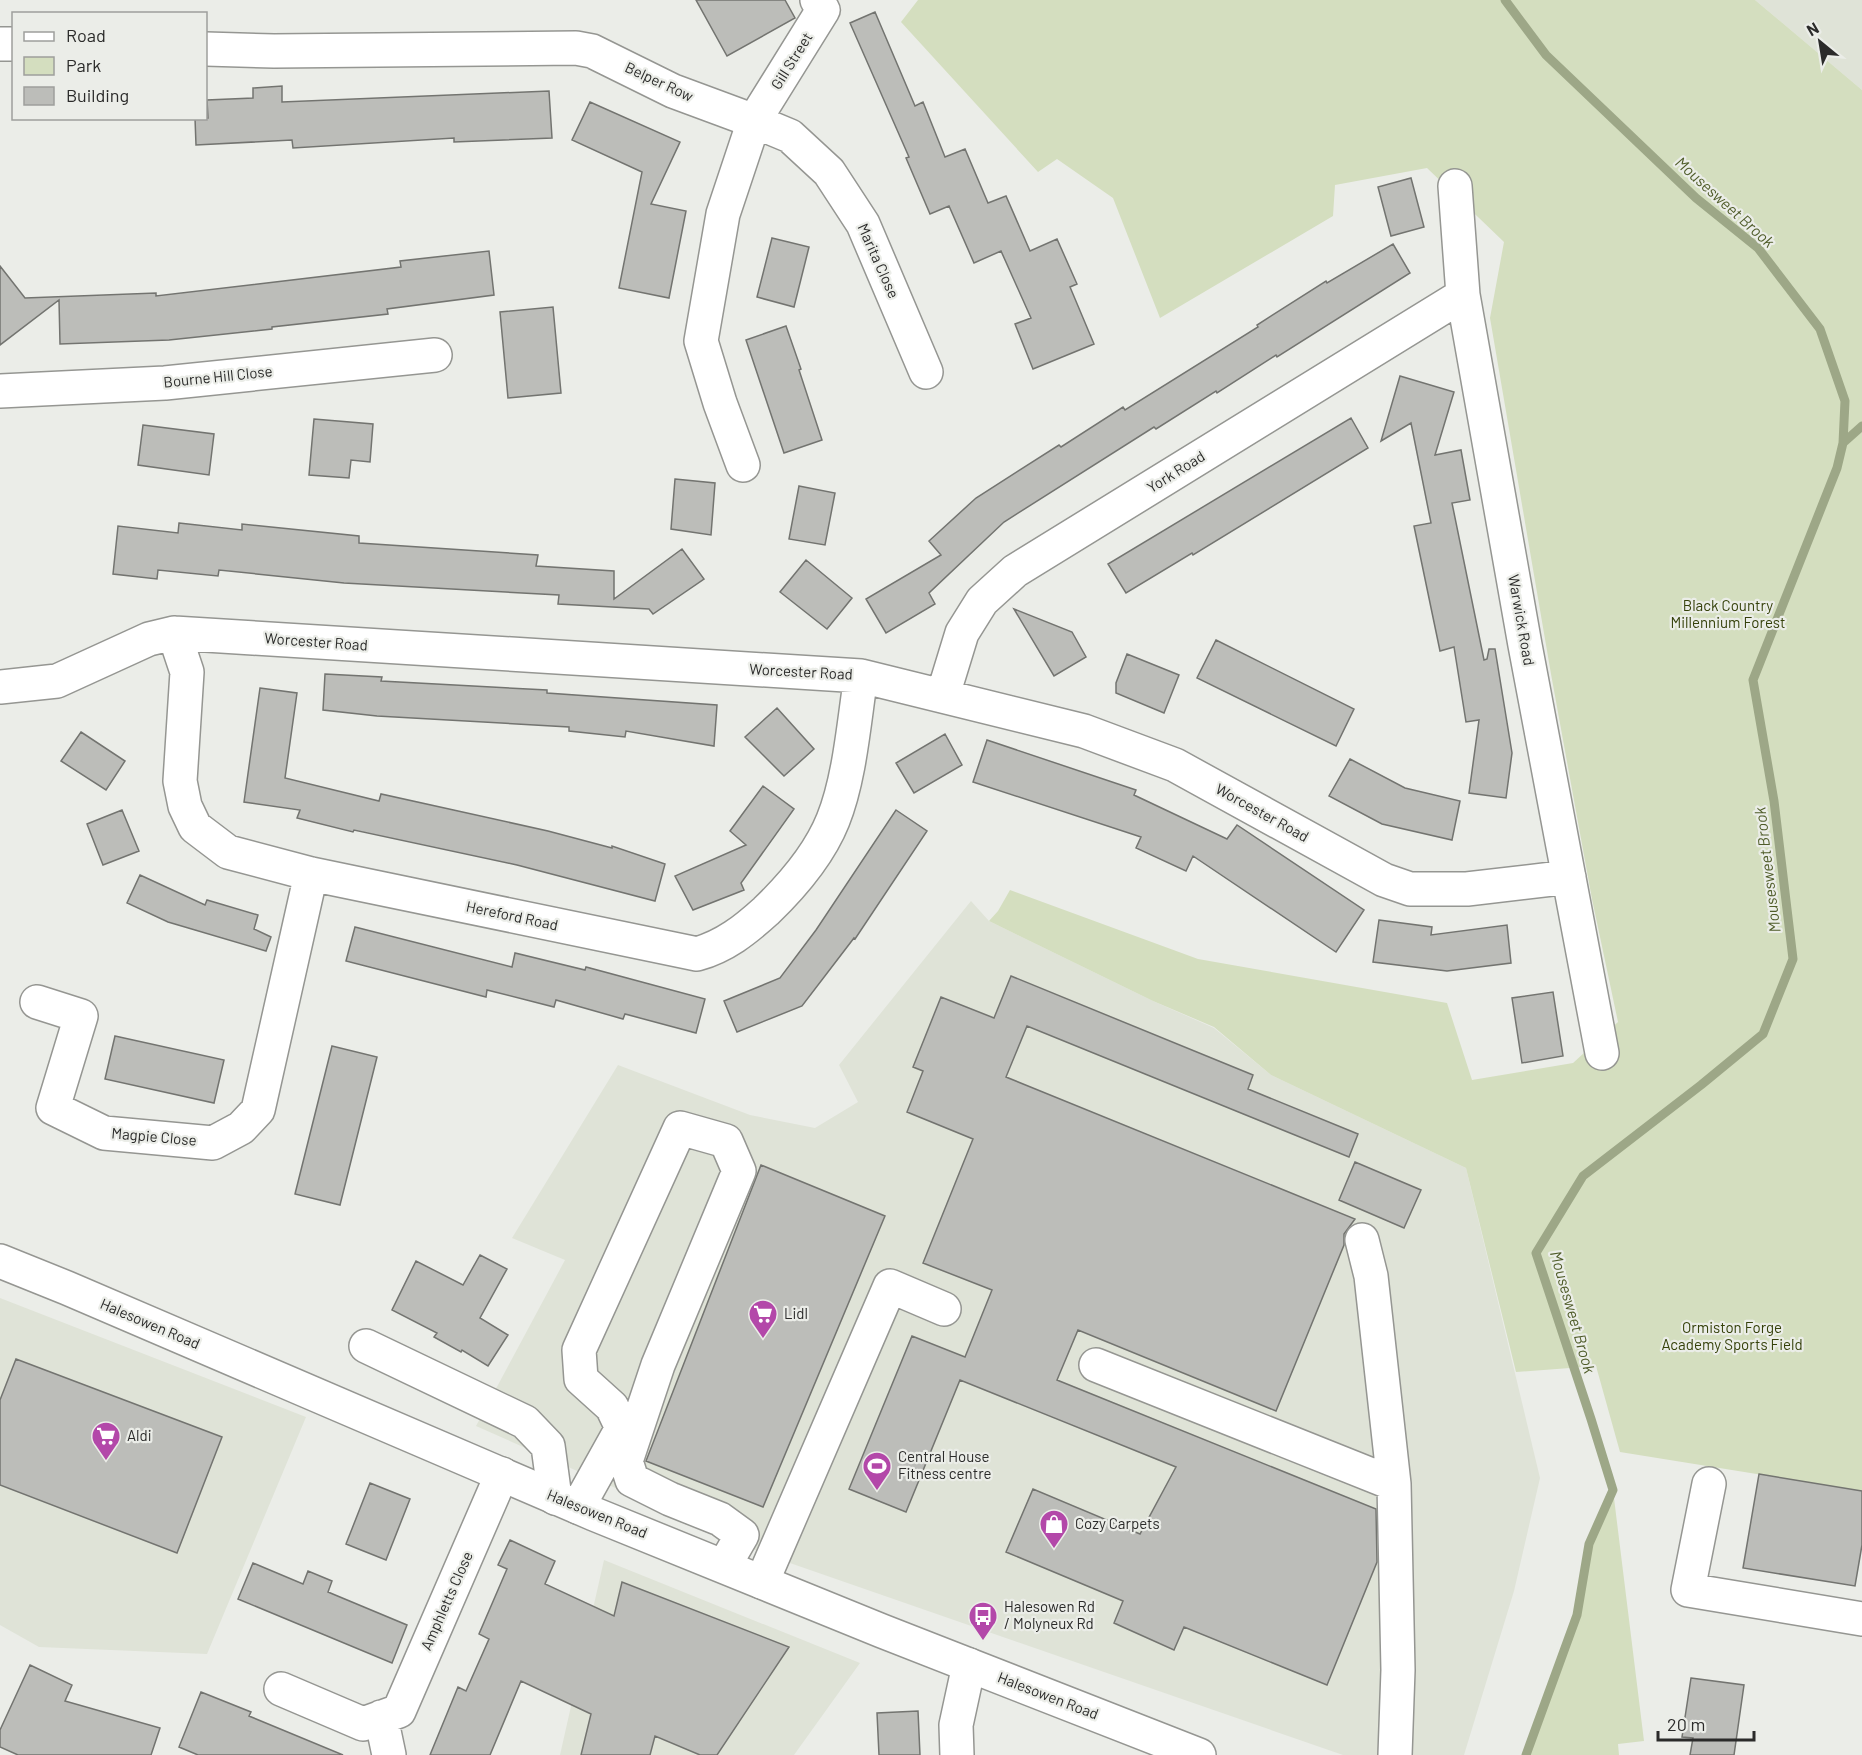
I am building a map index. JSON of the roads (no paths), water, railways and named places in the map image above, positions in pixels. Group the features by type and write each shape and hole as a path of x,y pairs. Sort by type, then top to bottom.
{"street":[{"name":"Gill Street","path":"754,121 823,10 817,0"},
{"name":"Belper Row","path":"207,49 274,51 576,48 592,51 673,91 754,121"},
{"name":"Marita Close","path":"754,121 790,136 829,172 864,224 926,372"},
{"path":"743,465 720,404 700,340 723,214 754,121"},
{"name":"Warwick Road","path":"1455,186 1463,295 1602,1053"},
{"name":"York Road","path":"943,695 962,633 982,601 1015,571 1463,295"},
{"name":"Bourne Hill Close","path":"0,391 165,382 435,355"},
{"name":"Worcester Road","path":"0,687 57,681 149,639 174,633 861,676 1084,731 1175,765 1384,880 1410,889 1467,889 1569,877"},
{"name":"Hereford Road","path":"174,633 187,672 180,781 185,806 195,827 228,852 311,874 697,954 716,949 745,930 786,891 814,855 834,820 845,778 861,676"},
{"name":"Magpie Close","path":"37,1002 81,1016 53,1108 104,1133 213,1143 241,1128 258,1110 311,874"},
{"path":"567,1502 622,1428 612,1407 581,1379 579,1350 680,1128 726,1141 739,1171 658,1365 626,1461 632,1480 670,1499 720,1519 742,1535 724,1566"},
{"path":"1362,1240 1371,1276 1395,1484 1398,1670 1395,1755"},
{"name":"Halesowen Road","path":"0,1261 567,1502 969,1665 1199,1755"},
{"path":"762,1582 890,1286 944,1309"},
{"path":"366,1346 525,1422 548,1446 567,1502"},
{"path":"1096,1365 1395,1484"},
{"name":"Amphletts Close","path":"281,1689 363,1724 399,1711 502,1474"},
{"path":"1709,1484 1688,1590 1862,1619"},
{"path":"957,1755 956,1725 969,1665"},
{"path":"381,1717 389,1755"}],"waterway":[{"name":"Mousesweet Brook","path":"1505,0 1546,55 1696,198 1758,248 1820,329 1845,401 1843,443 1837,468 1753,680 1774,801 1793,959 1763,1034 1583,1176 1536,1253 1613,1490 1589,1544 1577,1615 1526,1755"},
{"path":"1843,443 1862,426"}],"place":[{"name":"Lidl","path":"763,1340"},
{"name":"Aldi","path":"106,1462"},
{"name":"Central House Fitness centre","path":"877,1492"},
{"name":"Cozy Carpets","path":"1054,1550"},
{"name":"Halesowen Rd / Molyneux Rd","path":"983,1642"}],"park label":[{"name":"Black Country Millennium Forest","path":"1728,614"},
{"name":"Ormiston Forge Academy Sports Field","path":"1732,1336"}]}
